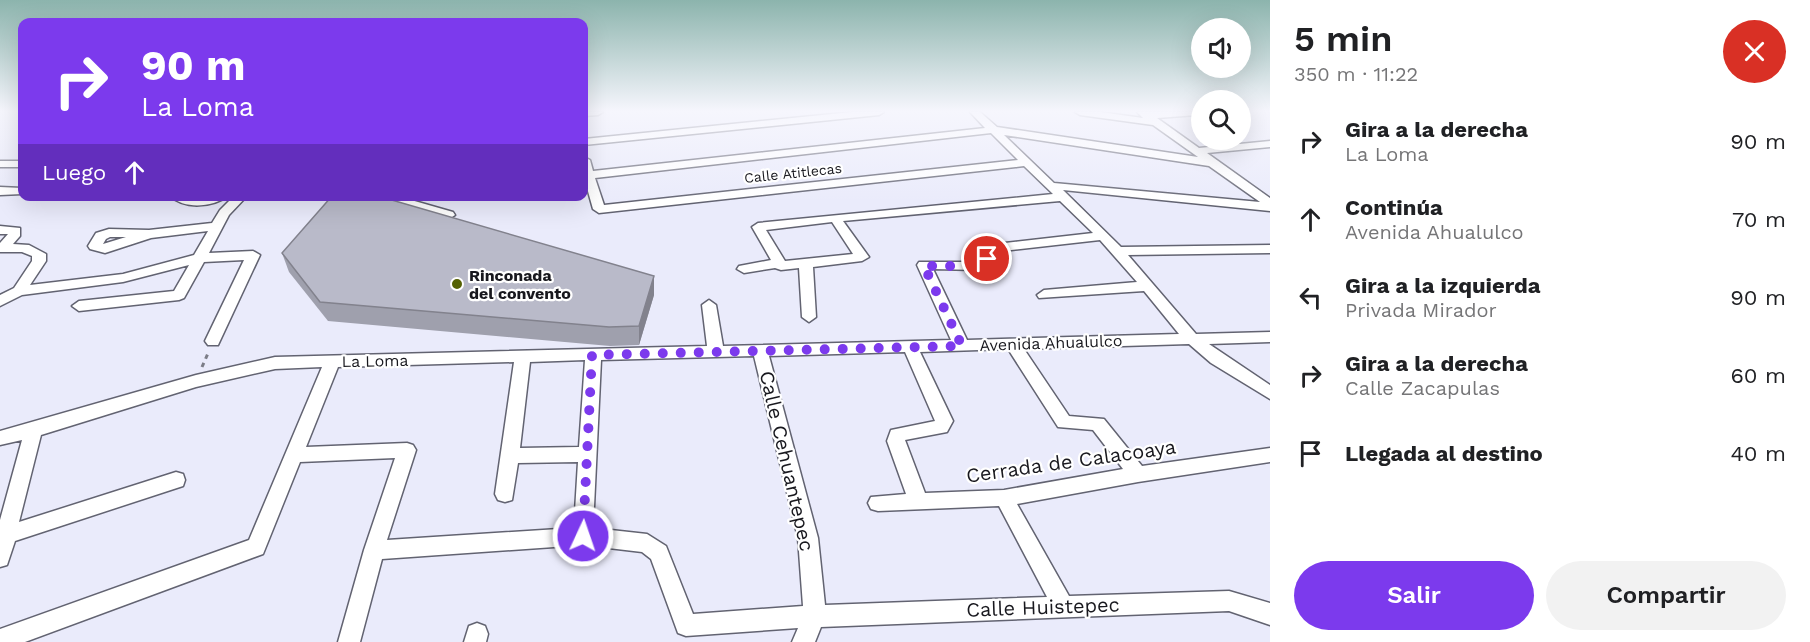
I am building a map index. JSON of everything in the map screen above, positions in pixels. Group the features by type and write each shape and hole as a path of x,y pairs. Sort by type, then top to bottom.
{"street":[{"path":"589,174 884,142"},
{"path":"1006,142 1104,236 1190,338 1217,359 1270,393"},
{"path":"1074,142 1214,163"},
{"path":"1185,142 1270,205"},
{"path":"1198,151 1270,144"},
{"name":"Calle Atitlecas","path":"589,174 599,209 1027,162"},
{"path":"0,164 18,164"},
{"path":"1053,186 1270,205"},
{"path":"1253,192 1270,190"},
{"path":"0,191 18,191"},
{"path":"835,218 862,257 781,266 758,227 835,218 1065,197"},
{"path":"183,201 193,203 201,201"},
{"path":"79,306 179,295 224,213 236,201"},
{"path":"400,201 449,215"},
{"path":"148,234 217,226"},
{"path":"0,230 15,231 14,236 1,248"},
{"path":"962,346 924,266 978,266 987,259 987,249 1104,236"},
{"path":"1,248 24,248 39,254 39,261 19,291"},
{"path":"1118,251 1270,249"},
{"path":"0,301 19,291 123,278 199,258 253,255 213,341"},
{"path":"744,269 779,263"},
{"path":"806,264 809,316"},
{"path":"1044,295 1147,286"},
{"path":"709,305 716,352"},
{"name":"Avenida Ahualulco","path":"760,350 911,348 1270,337"},
{"path":"1013,345 1064,422 1098,424 1138,474"},
{"path":"911,348 944,421 941,428 897,435 896,441 918,501"},
{"name":"La Loma","path":"0,438 196,381 275,363 760,350"},
{"name":"Calle Cehuantepec","path":"760,350 808,538 815,616 803,642"},
{"path":"374,550 583,536 592,355"},
{"path":"505,494 523,357"},
{"path":"0,640 256,547 332,362"},
{"path":"0,558 33,430"},
{"path":"294,454 407,450 374,550 349,642"},
{"path":"509,456 588,454"},
{"name":"Cerrada de Calacoaya","path":"878,502 1004,498 1138,474 1267,460"},
{"path":"5,535 176,480"},
{"path":"1004,498 1063,606"},
{"name":"Calle Huistepec","path":"583,536 647,543 659,553 686,625 815,616 1229,601 1267,608"}],"path":[{"path":"196,381 213,341"}],"building":[{"name":"Rinconada del convento","path":"328,201 395,201 654,276 639,326 609,327 320,302 282,253"}],"place":[{"name":"Rinconada del convento","path":"457,284"}],"route":[{"path":"583,536 592,355 962,346 924,266 978,266 987,259"}]}
